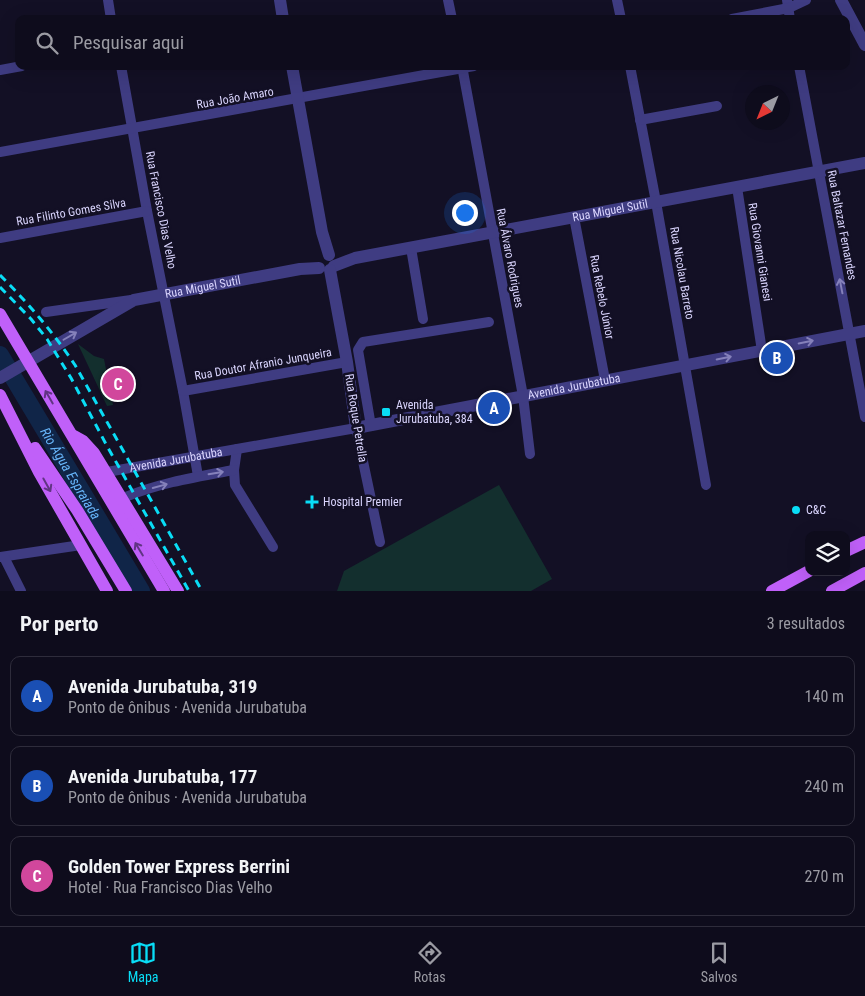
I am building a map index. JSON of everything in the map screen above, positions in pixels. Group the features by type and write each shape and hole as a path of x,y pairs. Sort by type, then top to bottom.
{"main road":[{"path":"0,314 23,363 70,434 101,474 123,498 178,591"},
{"path":"0,395 39,472 107,591"},
{"path":"9,411 70,500 126,591"},
{"path":"101,474 164,591"},
{"path":"850,550 865,542"},
{"path":"832,591 865,573"},
{"path":"772,591 805,574"}],"street":[{"path":"108,0 110,15"},
{"path":"280,0 282,15"},
{"path":"448,0 451,15"},
{"path":"617,0 620,15"},
{"path":"755,15 789,9 806,0"},
{"path":"841,0 849,15"},
{"path":"850,17 865,45"},
{"path":"0,70 15,67"},
{"name":"Rua Francisco Dias Velho","path":"122,70 198,476"},
{"name":"Rua Roque Petrella","path":"293,70 326,263 347,362 356,428 380,542"},
{"name":"Rua João Amaro","path":"0,152 299,99 447,70"},
{"name":"Rua Álvaro Rodrigues","path":"463,70 522,396 530,454"},
{"name":"Rua Nicolau Barreto","path":"631,70 686,365 706,486"},
{"name":"Rua Baltazar Fernandes","path":"800,70 865,417"},
{"path":"640,120 717,106"},
{"name":"Rua Miguel Sutil","path":"46,312 134,300 865,162"},
{"name":"Rua Giovanni Gianesi","path":"737,187 762,351"},
{"name":"Rua Filinto Gomes Silva","path":"0,238 147,211"},
{"name":"Rua Rebelo Júnior","path":"574,218 605,380"},
{"path":"411,248 423,318"},
{"name":"Rua Miguel Sutil","path":"1,377 134,300"},
{"path":"371,426 358,350 362,342 489,322"},
{"name":"Avenida Jurubatuba","path":"101,474 371,426 865,331"},
{"name":"Rua Doutor Afranio Junqueira","path":"183,391 347,362"},
{"path":"237,449 234,470 235,485 273,547"},
{"name":"Avenida Jurubatuba","path":"123,498 137,492 198,476 234,470"},
{"path":"21,591 2,557 81,545"}],"green space":[{"path":"78,344 94,356 104,359 113,405 107,406"},
{"path":"499,485 552,579 531,591 337,591 344,571"}],"waterway":[{"name":"Rio Água Espraiada","path":"0,355 141,591"}],"railway":[{"path":"0,275 40,318 75,365 202,591"},
{"path":"0,287 31,319 47,339 71,378 189,591"}],"place":[{"name":"Avenida Jurubatuba, 177","path":"777,358"},
{"name":"Golden Tower Express Berrini","path":"118,384"},
{"name":"Avenida Jurubatuba, 319","path":"494,408"},
{"name":"Avenida Jurubatuba, 384","path":"386,412"},
{"name":"Hospital Premier","path":"312,502"},
{"name":"C&C","path":"796,510"}]}
